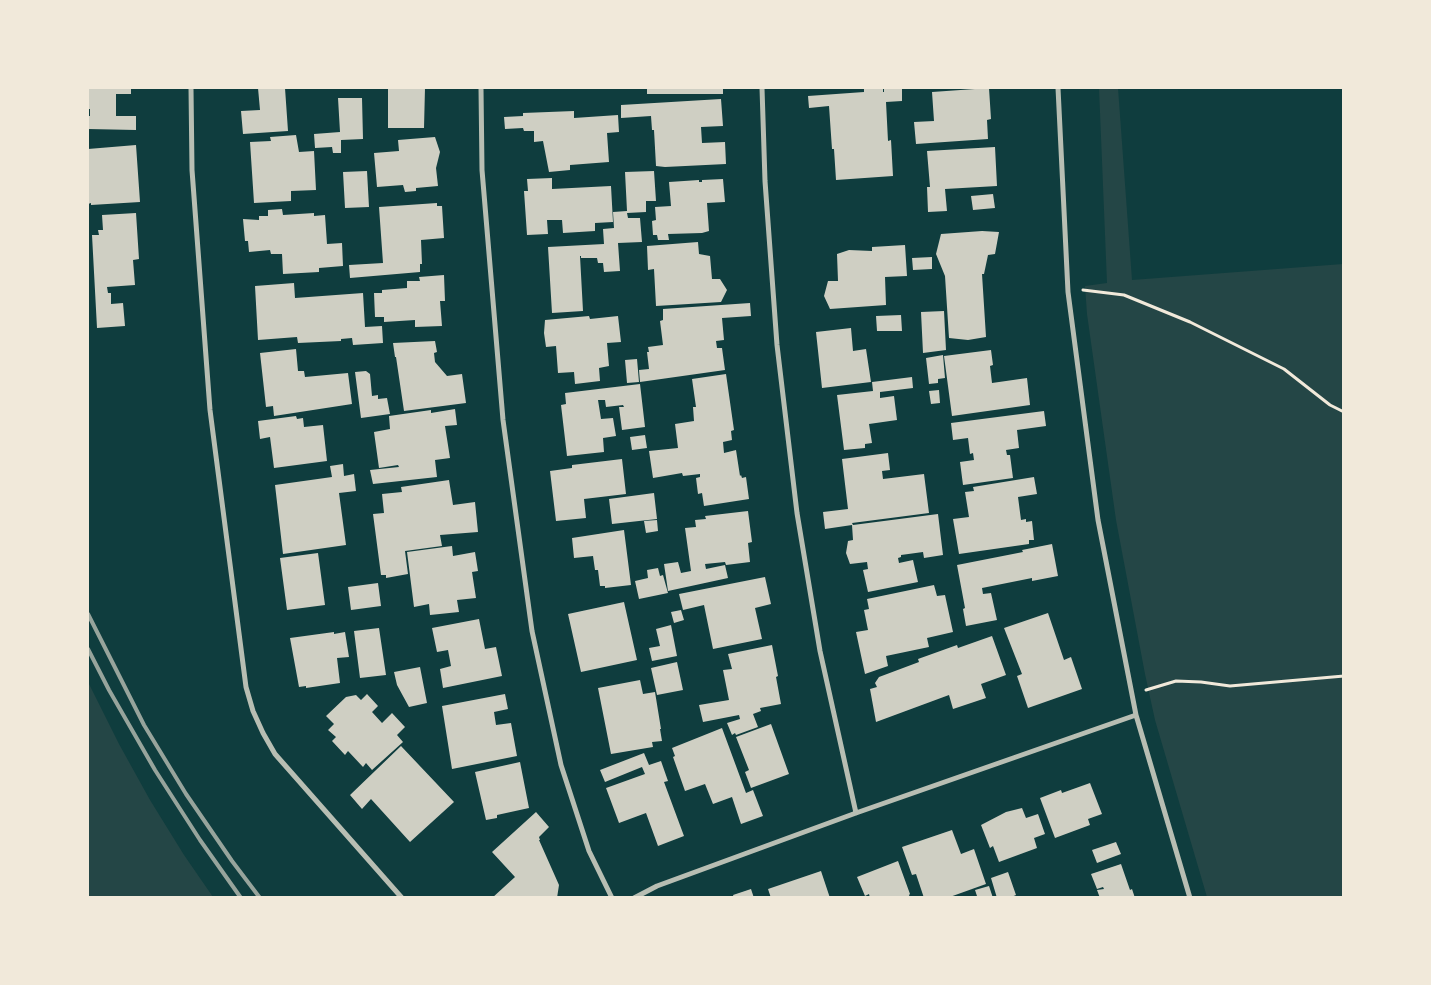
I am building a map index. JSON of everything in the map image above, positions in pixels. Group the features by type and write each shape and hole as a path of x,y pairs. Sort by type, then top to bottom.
{"street":[{"path":"191,88 192,170 210,410 246,687 253,711 275,754 402,898"},
{"path":"481,88 482,170 503,420 532,631 561,765 589,851 612,898"},
{"path":"762,88 777,345 797,513 820,651 856,813"},
{"path":"1058,88 1068,292 1098,520 1136,715 1190,898"},
{"path":"634,898 658,886 856,813 1136,715"}],"path":[{"path":"1068,292 1087,290 1124,295 1190,322 1284,369 1330,405 1344,412"},
{"path":"1131,694 1176,680 1230,686 1344,676"}],"shaded area":[{"path":"1099,88 1118,88 1132,280 1343,264 1343,897 1207,897 1155,720 1145,674 1116,520 1087,314 1085,286 1107,283"},
{"path":"88,682 150,800 213,897 88,897"}],"building":[{"path":"88,88 131,88 131,94 116,94 116,116 136,116 136,130 88,129 90,109 88,109"},
{"path":"258,88 285,88 288,131 243,134 241,111 260,110"},
{"path":"388,88 425,88 424,128 388,128"},
{"path":"647,88 723,88 723,94 647,94"},
{"path":"864,88 883,88 884,92 884,88 902,88 902,101 886,102 888,141 891,140 893,176 836,180 829,106 809,108 808,96 864,92"},
{"path":"989,88 991,119 987,120 988,139 916,144 914,122 934,121 932,92"},
{"path":"338,98 362,98 363,139 341,140 341,153 333,153 332,147 315,148 314,134 340,132"},
{"path":"721,99 723,126 701,127 702,143 725,142 726,164 656,166 654,130 652,130 651,116 621,118 621,105"},
{"path":"574,111 574,118 618,115 619,132 607,133 609,162 570,165 570,170 549,172 543,141 534,142 534,131 524,131 523,128 505,129 504,117 523,116 523,113"},
{"path":"296,135 299,152 314,151 316,190 291,191 291,201 254,203 250,142 271,141 270,137"},
{"path":"435,137 440,152 436,168 438,186 416,188 416,191 405,192 403,185 377,187 374,153 399,151 398,140"},
{"path":"136,145 140,202 88,204 88,149"},
{"path":"995,147 997,186 945,189 947,211 928,212 927,187 930,187 927,151"},
{"path":"367,171 369,207 345,208 343,172"},
{"path":"654,171 656,201 646,201 646,212 627,213 628,218 640,218 642,242 618,243 620,271 604,272 603,263 598,263 597,258 581,258 580,256 583,311 552,313 548,247 604,244 603,229 614,228 613,212 627,211 625,172"},
{"path":"552,178 552,189 611,186 613,222 595,223 595,231 563,233 562,220 547,220 548,234 527,235 524,191 528,191 527,179"},
{"path":"723,179 725,202 707,203 709,231 668,234 669,240 658,240 657,235 653,235 652,221 656,220 655,207 671,206 669,182 699,180 699,182 702,182 702,180"},
{"path":"993,194 995,208 973,210 971,196"},
{"path":"437,203 437,206 442,206 444,238 421,240 422,264 420,264 420,272 350,278 349,265 383,263 379,207"},
{"path":"282,209 283,215 314,213 314,216 325,215 327,244 342,243 343,266 319,268 319,272 283,274 282,254 271,254 270,250 249,252 248,241 245,241 243,219 259,220 259,216 268,216 268,210"},
{"path":"136,213 139,259 133,260 135,285 107,287 108,293 111,293 111,304 123,303 125,326 97,328 92,235 99,235 98,230 103,230 102,215"},
{"path":"982,231 999,232 995,254 988,255 984,274 982,274 986,337 968,340 949,338 945,276 936,254 941,234"},
{"path":"698,242 699,254 710,256 712,279 720,279 727,290 721,302 656,306 654,269 648,270 647,246"},
{"path":"905,245 907,276 885,277 886,305 830,309 824,296 828,281 838,281 837,254 849,250 872,251 872,247"},
{"path":"932,257 932,269 913,270 912,258"},
{"path":"444,275 445,301 440,301 442,326 415,327 415,320 384,322 384,317 375,317 374,293 382,293 382,290 407,288 407,281 420,281 419,277"},
{"path":"294,283 295,298 363,293 365,327 382,326 383,343 353,345 352,338 341,339 341,341 298,343 297,337 258,340 255,286"},
{"path":"750,303 751,316 722,318 724,340 716,341 717,348 722,348 725,370 640,382 639,370 649,369 648,347 663,345 660,321 663,320 663,309"},
{"path":"944,311 946,350 923,353 921,312"},
{"path":"901,315 902,331 877,331 876,316"},
{"path":"589,316 590,319 618,316 621,342 607,343 609,366 599,368 600,381 575,384 574,372 558,373 556,346 546,347 545,320"},
{"path":"851,328 853,351 866,349 871,382 822,388 816,332"},
{"path":"435,341 437,352 434,353 435,362 447,376 462,374 466,403 404,411 393,343"},
{"path":"296,349 298,371 304,371 305,377 348,373 352,404 274,416 273,406 266,407 260,353"},
{"path":"991,350 993,365 990,366 992,383 1027,378 1030,405 952,416 944,356"},
{"path":"943,355 945,378 938,379 938,383 929,384 926,358"},
{"path":"637,359 639,382 627,383 625,360"},
{"path":"366,371 370,374 372,396 378,395 378,399 387,398 390,414 361,418 355,372"},
{"path":"726,374 734,430 731,431 732,440 723,442 724,453 736,450 740,476 742,478 746,477 749,499 704,506 702,493 698,494 696,478 700,477 700,474 683,476 682,473 653,478 649,451 678,448 675,424 694,421 693,407 696,407 692,379"},
{"path":"912,377 913,388 880,392 880,398 894,396 897,420 869,424 872,443 865,444 865,448 844,450 837,395 873,391 872,382"},
{"path":"640,384 645,427 622,430 619,407 624,407 623,405 606,407 605,400 598,400 601,419 613,418 616,436 603,438 604,452 567,456 561,405 566,404 565,393"},
{"path":"939,390 940,403 931,404 929,391"},
{"path":"455,409 457,425 445,426 450,458 435,460 437,477 373,484 370,470 399,467 398,465 379,468 374,432 390,429 389,416 431,410 431,413"},
{"path":"1044,411 1046,426 1017,430 1019,448 1006,450 1007,455 1010,455 1013,478 963,485 960,462 974,460 973,453 970,454 968,438 953,440 951,423"},
{"path":"296,416 297,419 303,418 304,427 323,425 327,461 274,468 270,437 260,439 258,421"},
{"path":"645,435 647,448 632,450 630,437"},
{"path":"888,453 890,470 882,471 883,479 924,474 929,513 852,523 853,525 938,514 943,555 924,558 923,552 901,555 898,558 899,563 913,560 918,582 868,592 863,570 868,569 867,562 850,564 846,553 848,541 853,540 852,525 825,529 823,512 848,509 842,459"},
{"path":"622,459 626,494 584,499 586,518 556,521 550,471 572,468 572,465"},
{"path":"343,464 344,476 354,474 356,491 339,493 346,545 283,554 275,485 332,477 330,466"},
{"path":"1034,477 1037,494 1018,497 1021,520 1026,519 1026,522 1032,521 1034,540 1029,540 1029,544 959,554 953,519 969,517 965,492 974,491 973,487"},
{"path":"449,480 453,505 475,502 478,532 440,535 442,546 405,551 408,574 386,578 386,575 381,575 373,514 384,513 382,494 402,492 401,487"},
{"path":"654,493 657,519 612,524 609,499"},
{"path":"748,511 752,542 748,543 750,562 726,565 725,562 705,564 706,569 725,565 728,578 668,591 664,564 678,562 681,573 691,571 685,528 696,527 695,520 706,519 705,516"},
{"path":"657,520 658,531 646,533 644,521"},
{"path":"624,530 631,585 605,588 605,586 600,586 598,570 595,570 593,556 574,558 572,538"},
{"path":"1052,544 1058,576 1032,581 1032,578 982,588 983,594 991,593 997,620 966,626 963,609 965,608 957,565 1023,552 1022,550"},
{"path":"452,546 453,556 475,552 478,571 472,572 476,598 457,600 459,612 430,615 429,604 414,607 407,552"},
{"path":"318,553 325,605 287,610 280,558"},
{"path":"658,568 660,576 663,575 668,593 639,599 635,581 648,578 647,570"},
{"path":"765,577 771,604 755,608 762,639 713,649 704,605 683,610 679,594"},
{"path":"378,583 381,606 351,610 348,587"},
{"path":"934,585 937,596 945,595 953,632 927,638 929,647 886,656 888,666 865,674 856,632 868,630 864,610 869,609 867,599"},
{"path":"624,602 637,660 581,672 568,614"},
{"path":"681,610 684,620 674,623 671,612"},
{"path":"1048,613 1064,660 1071,657 1082,689 1028,708 1017,676 1022,674 1004,628"},
{"path":"479,619 485,649 496,647 502,676 443,688 440,669 451,666 448,650 437,652 432,628"},
{"path":"671,625 677,656 652,661 649,648 660,646 656,629"},
{"path":"379,628 386,675 360,678 354,631"},
{"path":"334,632 334,634 345,632 349,657 337,658 340,683 306,688 306,686 299,687 290,638"},
{"path":"992,636 1006,675 981,684 986,698 953,709 949,695 876,722 870,689 877,687 875,683 879,677 919,662 918,659 957,645 958,648"},
{"path":"772,645 781,704 760,708 761,711 753,714 758,727 736,735 735,733 732,735 727,723 740,719 739,715 703,722 699,705 729,700 723,670 732,669 728,654"},
{"path":"677,662 683,690 657,695 651,668"},
{"path":"420,667 427,703 409,707 397,685 394,672"},
{"path":"640,680 643,694 655,692 662,741 652,742 653,747 611,754 598,688"},
{"path":"367,694 378,706 372,712 382,723 392,713 405,727 397,735 403,742 372,770 366,763 363,767 348,751 345,755 332,741 336,737 328,730 334,724 326,716 346,697 356,695 361,700"},
{"path":"505,694 508,709 494,712 496,725 511,723 517,756 452,769 442,706"},
{"path":"771,724 789,774 751,788 745,772 749,770 736,737"},
{"path":"722,728 746,793 753,790 763,816 741,824 732,797 713,804 705,784 685,791 673,757 675,756 672,748"},
{"path":"401,746 454,802 410,842 371,799 362,809 350,795"},
{"path":"644,753 649,765 661,761 668,781 664,782 684,836 658,846 646,813 619,823 606,788 645,774 642,767 605,782 600,770"},
{"path":"520,762 529,808 497,815 497,818 486,820 475,772"},
{"path":"1090,783 1102,814 1088,819 1090,825 1055,838 1040,798 1061,790 1062,793"},
{"path":"1022,808 1026,818 1038,814 1045,834 1034,838 1037,848 999,862 993,846 990,848 981,825 1006,812"},
{"path":"536,812 549,827 539,837 539,840 559,885 557,898 492,898 515,877 492,852"},
{"path":"952,830 961,854 974,849 986,884 947,898 924,898 916,874 912,875 902,847"},
{"path":"1116,842 1121,854 1097,863 1092,850"},
{"path":"898,861 910,898 870,898 869,894 865,896 857,877"},
{"path":"1121,864 1130,890 1132,889 1135,898 1100,898 1097,890 1104,889 1103,887 1097,889 1091,874"},
{"path":"821,871 830,898 771,898 768,889"},
{"path":"1008,872 1016,895 1009,898 997,898 991,878"},
{"path":"989,886 993,898 972,898 977,896 975,890"},
{"path":"751,889 754,898 734,898 733,895"}],"railway":[{"path":"88,614 144,725 186,794 260,898"},
{"path":"88,649 155,770 200,840 241,898"}]}
